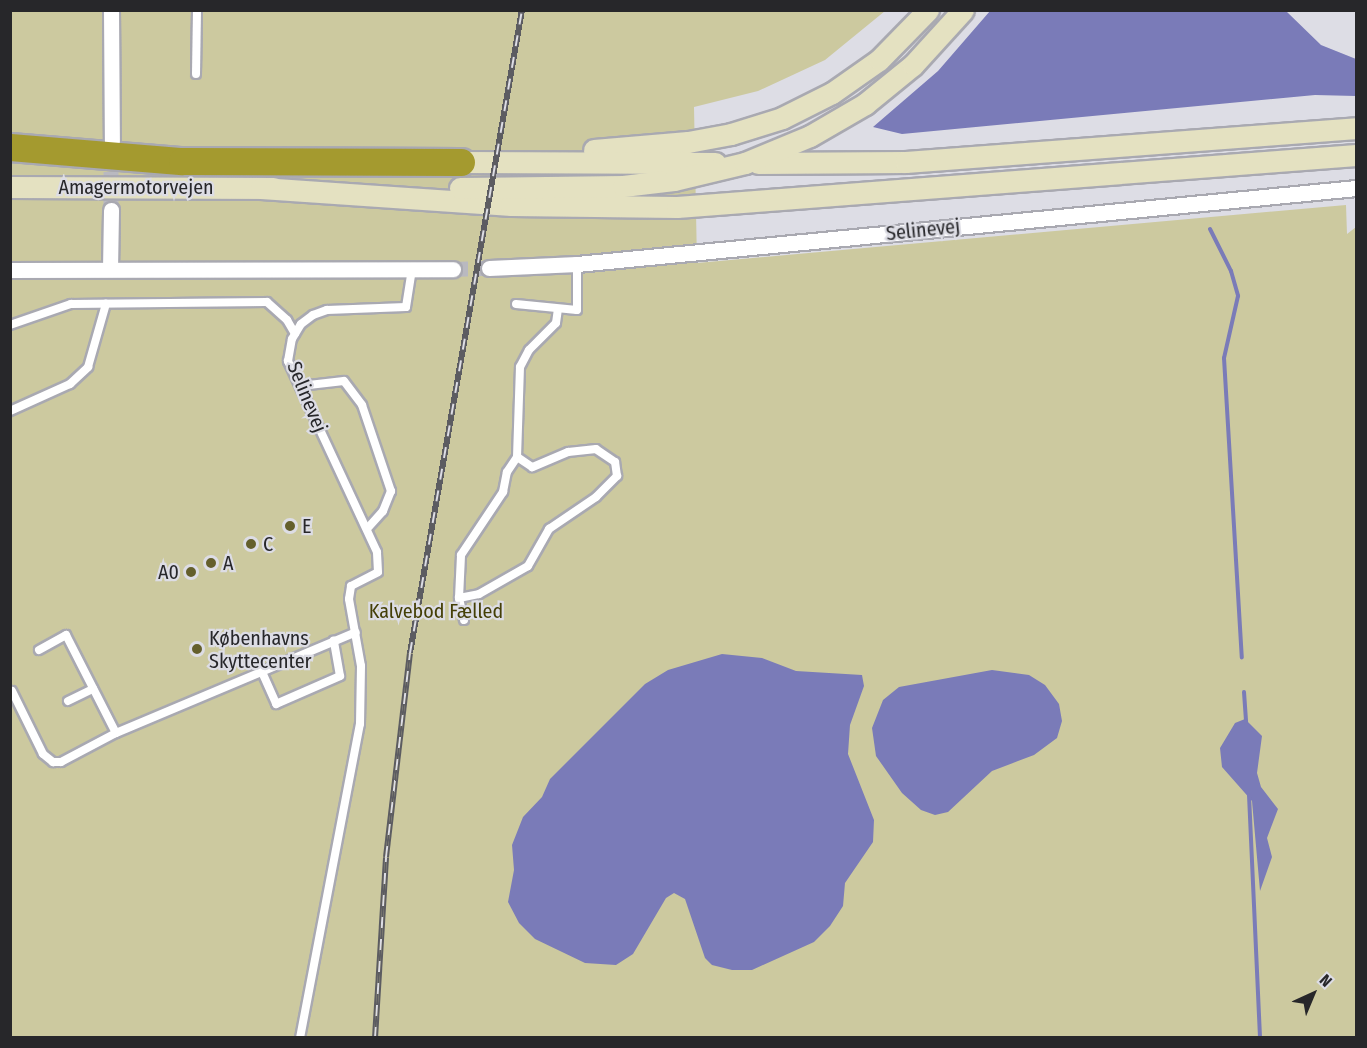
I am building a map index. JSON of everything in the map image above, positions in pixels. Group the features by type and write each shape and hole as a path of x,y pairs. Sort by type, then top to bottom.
{"highway":[{"path":"10,147 182,161 461,162"},
{"name":"Amagermotorvejen","path":"10,161 182,161"}],"street":[{"path":"111,10 112,141"},
{"path":"461,162 687,142 731,134 782,118 832,93 879,60 928,10"},
{"path":"261,188 623,186 674,180 745,163 810,136 865,104 913,65 963,10"},
{"path":"461,162 906,162 1356,128"},
{"path":"261,188 530,206 677,207 1356,155"},
{"name":"Amagermotorvejen","path":"10,187 261,188"},
{"name":"Selinevej","path":"489,268 577,264 1356,188"},
{"path":"110,268 111,210"},
{"path":"10,270 453,269"}],"lane":[{"path":"196,74 197,10"},
{"path":"516,304 577,310 577,264"},
{"name":"Selinevej","path":"356,632 349,599 351,586 378,572 377,552 288,361 295,334 307,319 327,310 406,307 411,270"},
{"path":"10,325 71,304 267,302 287,320 295,334"},
{"path":"10,411 70,384 88,367 106,304"},
{"path":"464,620 459,598 461,555 503,492 507,472 517,457 520,367 529,350 556,323 558,309"},
{"path":"300,386 344,381 362,405 391,491 383,511 367,529"},
{"path":"459,598 479,594 528,566 549,530 596,497 617,476 615,462 596,449 568,452 532,467 517,457"},
{"path":"12,691 44,754 53,762 61,762 116,733 356,632 363,699 360,724 300,1038"},
{"path":"39,650 66,635 116,733"},
{"path":"262,672 276,704 340,676 334,641"},
{"path":"68,701 93,689"}],"green space":[{"name":"Kalvebod Fælled","path":"11,11 885,11 825,60 758,91 694,107 697,263 1346,205 1347,234 1356,227 1356,1037 11,1037"}],"water":[{"path":"990,11 1286,11 1321,45 1356,59 1356,96 1315,95 902,134 873,127 938,71"},
{"path":"722,654 762,658 796,671 862,675 864,686 850,725 848,754 874,820 873,842 845,883 843,906 830,926 814,942 752,970 732,970 712,965 705,958 685,899 674,893 666,898 633,954 616,965 585,963 535,939 519,923 508,902 514,870 512,845 523,817 542,797 550,779 645,684 668,670"},
{"path":"992,670 1029,675 1045,685 1059,704 1062,721 1057,738 1034,755 992,771 948,812 935,815 921,810 902,793 876,756 872,728 883,700 899,687"},
{"path":"1245,719 1262,736 1257,773 1261,787 1278,809 1267,838 1272,857 1260,891 1252,801 1222,767 1220,748 1235,723"}],"waterway":[{"path":"1210,229 1231,271 1238,296 1224,358 1242,657"},
{"path":"1244,692 1246,722"},
{"path":"1249,795 1260,1038"}],"tunnel":[{"path":"111,150 111,210"},
{"path":"453,269 489,268"}],"railway":[{"path":"375,1038 386,857 410,653 522,10"}],"place":[{"name":"E","path":"290,526"},
{"name":"C","path":"251,544"},
{"name":"A","path":"211,563"},
{"name":"A0","path":"191,572"},
{"name":"Københavns Skyttecenter","path":"197,649"}]}
